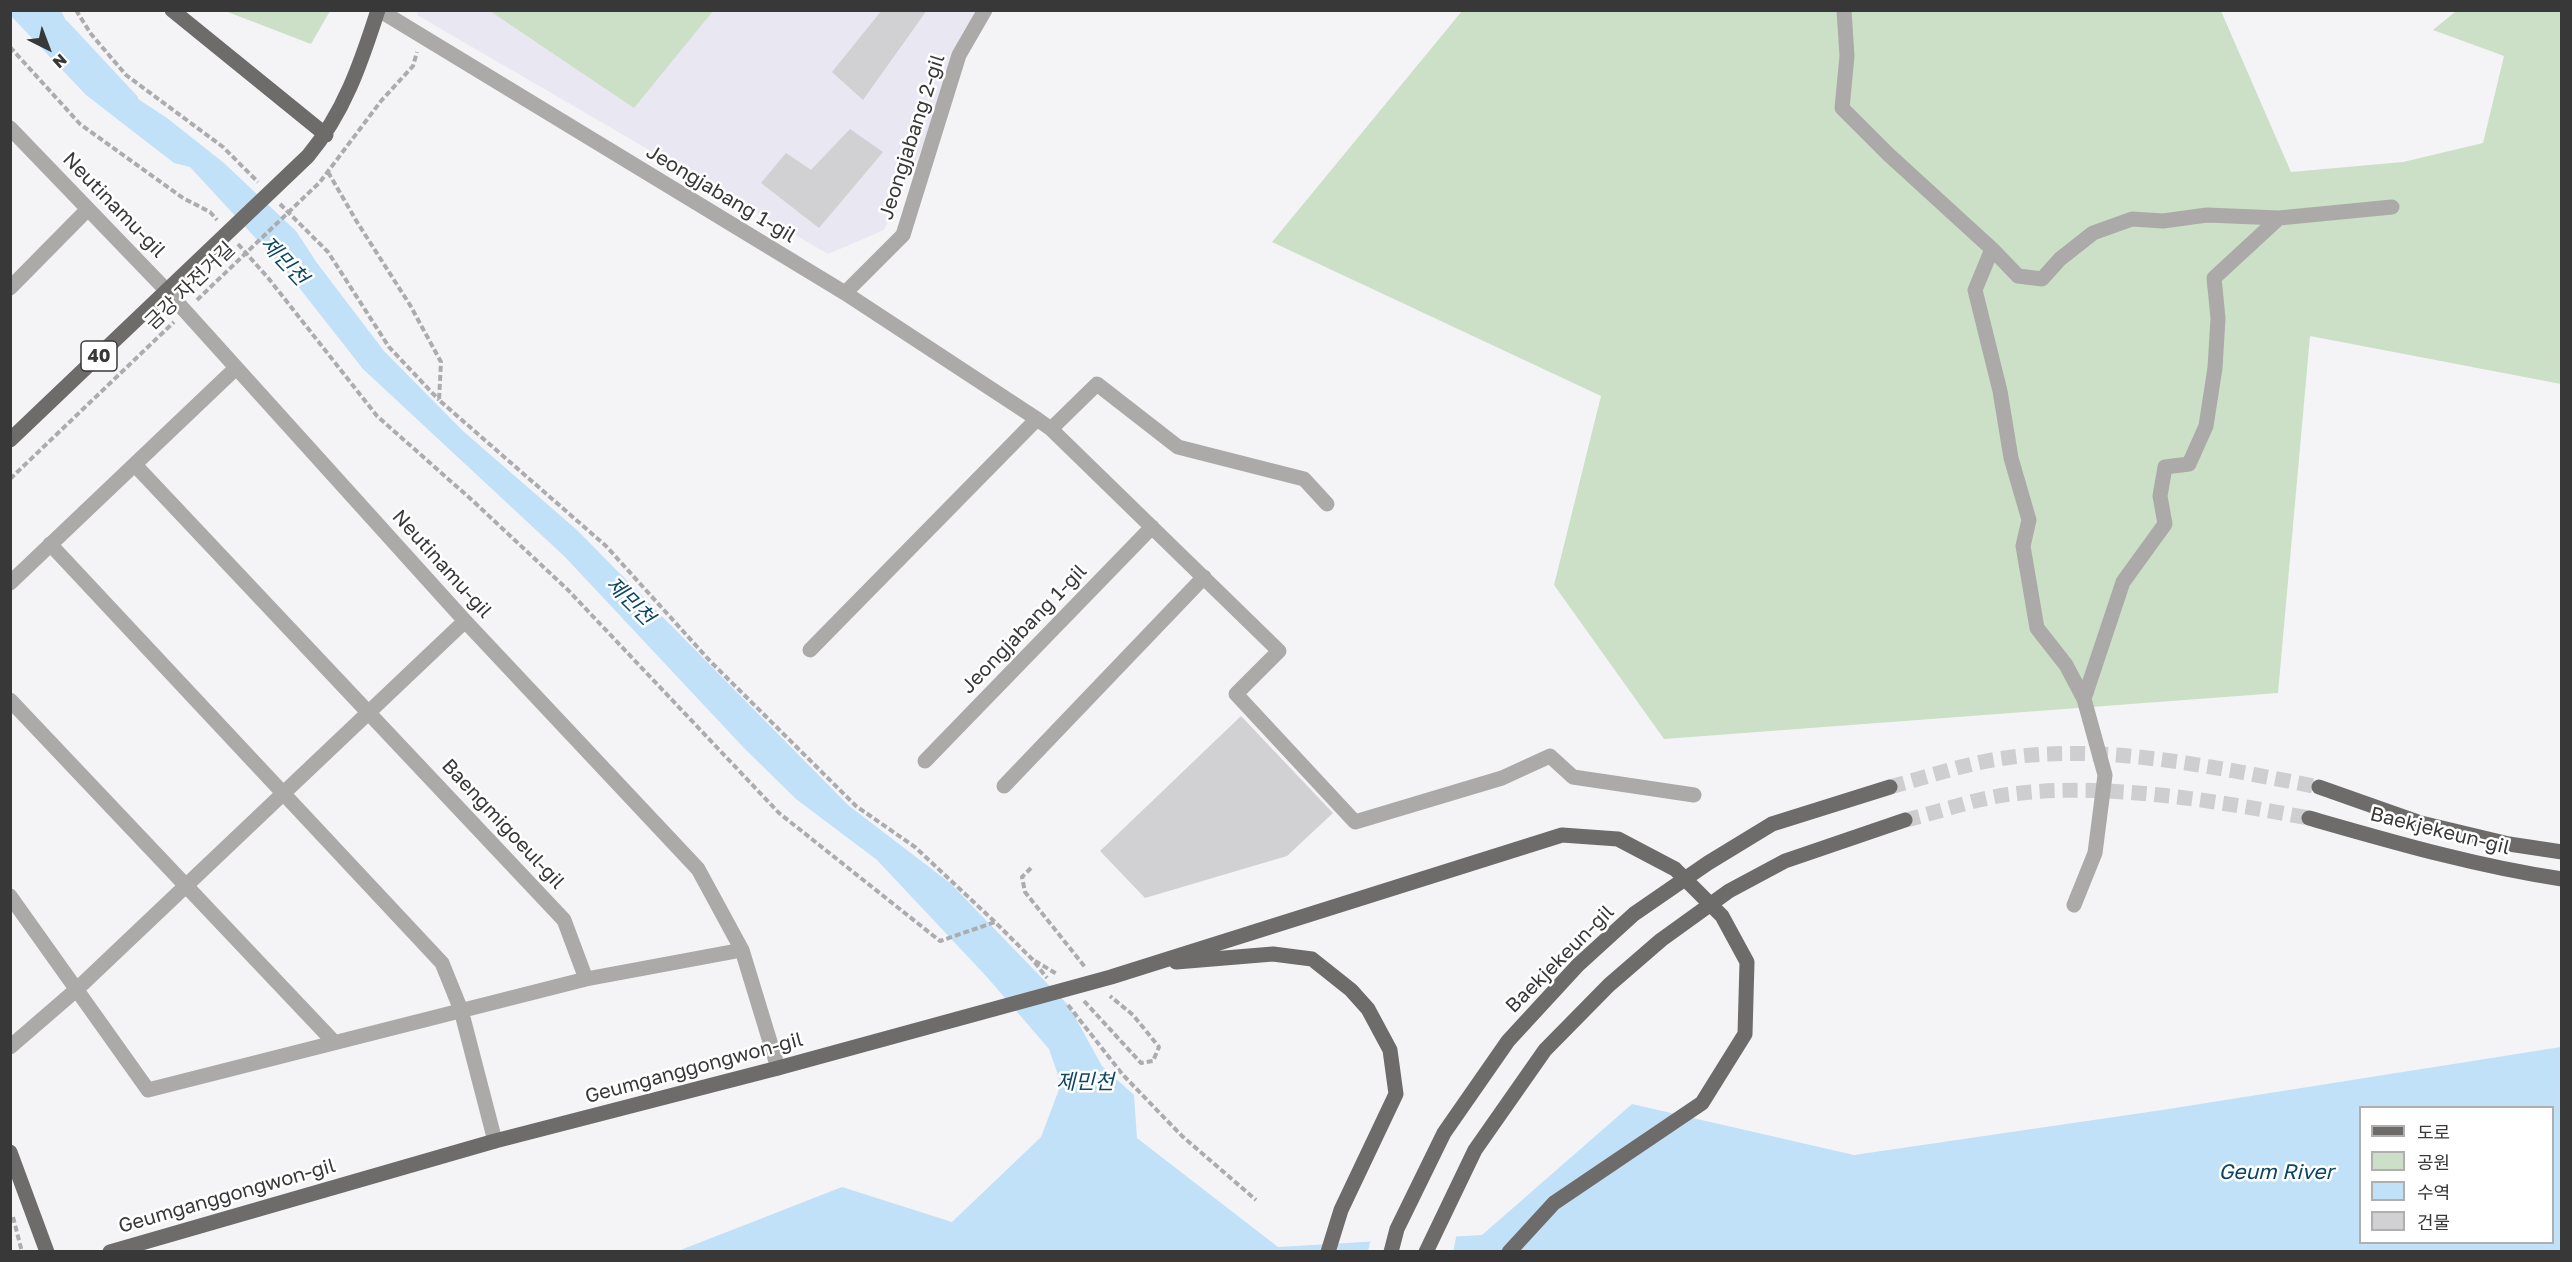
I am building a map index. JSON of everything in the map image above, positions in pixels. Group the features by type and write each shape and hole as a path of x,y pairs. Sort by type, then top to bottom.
{"main road":[{"path":"172,10 326,135"},
{"name":"40","path":"10,440 188,272 308,156 326,135 356,77 378,10"},
{"name":"Baekjekeun-gil","path":"1391,1251 1397,1229 1444,1133 1508,1041 1578,965 1634,914 1708,863 1772,824 1890,787"},
{"name":"Baekjekeun-gil","path":"2319,787 2421,824 2509,844 2562,852"},
{"name":"Baekjekeun-gil","path":"2309,818 2414,849 2504,870 2562,879"},
{"path":"1426,1251 1475,1150 1545,1050 1609,985 1660,940 1729,891 1785,861 1905,820"},
{"path":"1150,964 1562,835 1618,839 1675,869 1722,916 1747,962 1745,1034 1702,1103 1554,1203 1509,1251"},
{"path":"1150,964 1273,954 1312,959 1351,990 1368,1009 1390,1050 1396,1094 1341,1210 1329,1251"},
{"name":"Geumganggongwon-gil","path":"110,1251 495,1141 778,1068 1111,977 1150,964"},
{"path":"10,1152 47,1251"}],"street":[{"name":"Jeongjabang 1-gil","path":"378,10 845,293 1051,429 1279,651 1236,694 1355,822 1502,778 1550,756 1573,777 1694,795"},
{"name":"Jeongjabang 2-gil","path":"845,293 903,235 959,55 985,10"},
{"path":"1844,10 1847,56 1842,108 2018,276 2042,279 2060,259 2093,234 2132,219 2163,221 2207,215 2279,218 2392,207"},
{"name":"Neutinamu-gil","path":"10,128 167,291 465,621 698,869 741,950 778,1068"},
{"path":"10,288 88,209"},
{"path":"2084,699 2123,582 2165,524 2160,496 2165,467 2189,464 2206,426 2215,368 2218,318 2214,278 2279,218"},
{"path":"1992,249 1975,290 2000,391 2011,458 2029,520 2024,546 2037,628 2066,665 2084,699 2105,775 2095,854 2074,905"},
{"path":"10,583 236,368"},
{"path":"1051,429 1097,384 1178,447 1304,479 1327,504"},
{"path":"810,650 1037,419"},
{"name":"Baengmigoeul-gil","path":"135,465 564,920 586,979"},
{"name":"Jeongjabang 1-gil","path":"925,761 1152,527"},
{"path":"50,544 442,963 461,1010 495,1141"},
{"path":"1004,786 1204,577"},
{"path":"10,1047 76,990 465,621"},
{"path":"10,700 334,1042"},
{"path":"10,896 148,1090 586,979 741,950"}],"path":[{"name":"금강 자전거길","path":"10,479 328,172 381,101 413,66 421,36"},
{"path":"10,46 80,124 183,198 210,212 225,229"},
{"path":"328,172 410,305 441,362 439,400 606,546 702,653 856,806 915,847 996,922 1032,959 1053,986"},
{"path":"232,237 269,279 377,416 473,501 568,590 778,813 940,942 996,922"},
{"path":"1067,1004 1130,1083 1182,1136 1256,1200"},
{"path":"10,1209 22,1251"}],"shaded area":[{"path":"418,10 986,11 884,230 828,254 417,15"}],"green space":[{"path":"225,11 330,11 311,44"},
{"path":"490,11 713,11 634,108"},
{"path":"1462,11 2221,11 2291,172 2403,162 2483,143 2504,56 2433,30 2456,11 2561,11 2561,384 2310,336 2278,693 1664,739 1554,585 1601,396 1272,242"}],"water":[{"name":"Geum River","path":"11,11 61,11 70,28 132,95 167,118 224,163 296,231 317,263 384,351 463,431 577,530 848,805 950,883 1069,1006 1102,1066 1134,1095 1137,1138 1278,1247 1482,1235 1632,1104 1854,1155 2162,1110 2561,1047 2561,1251 678,1251 842,1187 952,1222 1041,1137 1061,1084 1049,1049 986,976 877,860 796,799 744,748 565,557 363,369 286,271 190,167 174,163 86,95 11,16"}],"pier":[{"path":"1457,1233 1453,1252 1368,1251 1371,1239"}],"building":[{"path":"882,10 927,10 863,100 832,72"},
{"path":"850,129 883,152 819,228 761,183 786,153 811,170"},
{"path":"1241,716 1333,813 1287,856 1145,898 1100,851"}],"waterway":[{"name":"제민천","path":"66,24 135,98"}],"tunnel":[{"path":"1890,787 1991,760 2043,754 2083,754 2162,760 2319,787"},
{"path":"1905,820 1999,796 2085,790 2161,795 2309,818"}]}
